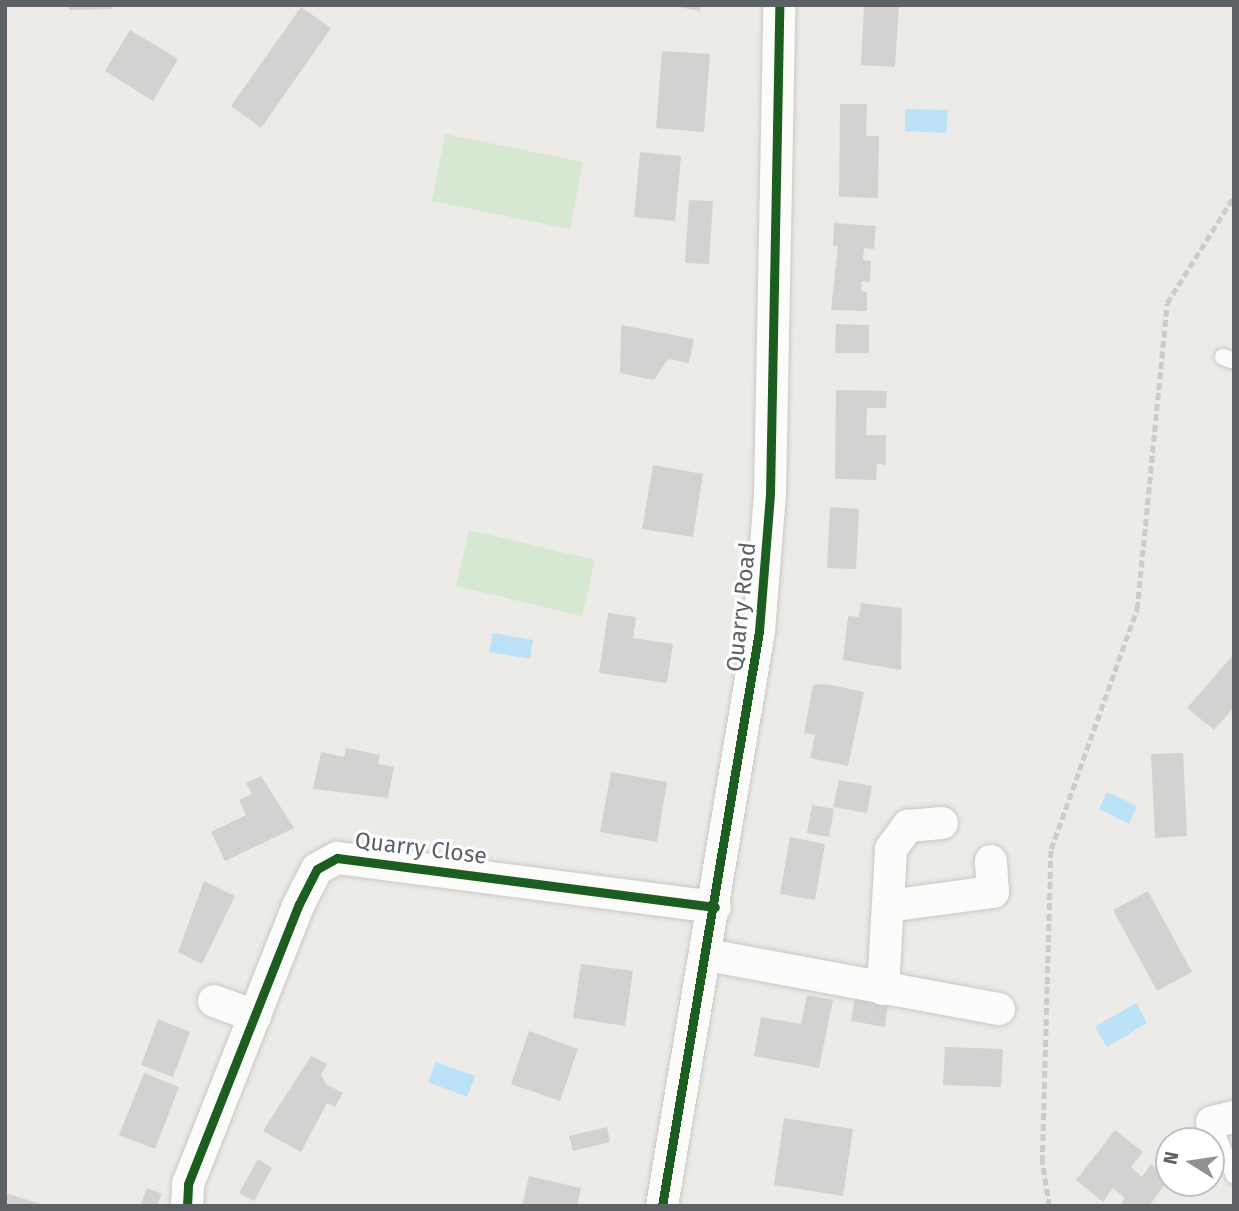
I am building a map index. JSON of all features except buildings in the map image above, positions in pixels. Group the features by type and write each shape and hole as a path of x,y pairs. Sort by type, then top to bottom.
{"street":[{"name":"Quarry Road","path":"662,1206 745,741 770,495 779,5"},
{"path":"883,989 891,849 908,826 942,823"},
{"name":"Quarry Close","path":"187,1206 188,1184 307,886 317,869 337,858 715,907"},
{"path":"888,906 993,892 991,861"},
{"path":"707,955 999,1009"},
{"path":"214,1001 255,1016"}],"lane":[{"path":"1223,1119 1234,1176"}],"path":[{"path":"1049,1206 1042,1162 1051,849 1137,609 1167,303 1234,196"}],"green space":[{"path":"445,134 583,162 570,229 432,201"},
{"path":"469,530 595,560 582,616 456,586"}],"water":[{"path":"905,109 948,110 946,133 905,131"},
{"path":"493,633 533,640 530,659 489,652"},
{"path":"1107,792 1137,806 1129,824 1099,809"},
{"path":"1136,1003 1147,1023 1107,1047 1095,1027"},
{"path":"436,1062 475,1076 467,1097 428,1082"}],"cycle path":[{"path":"662,1206 759,631 770,494 779,5"},
{"path":"187,1206 188,1184 299,904 317,869 337,858 715,907"}]}
